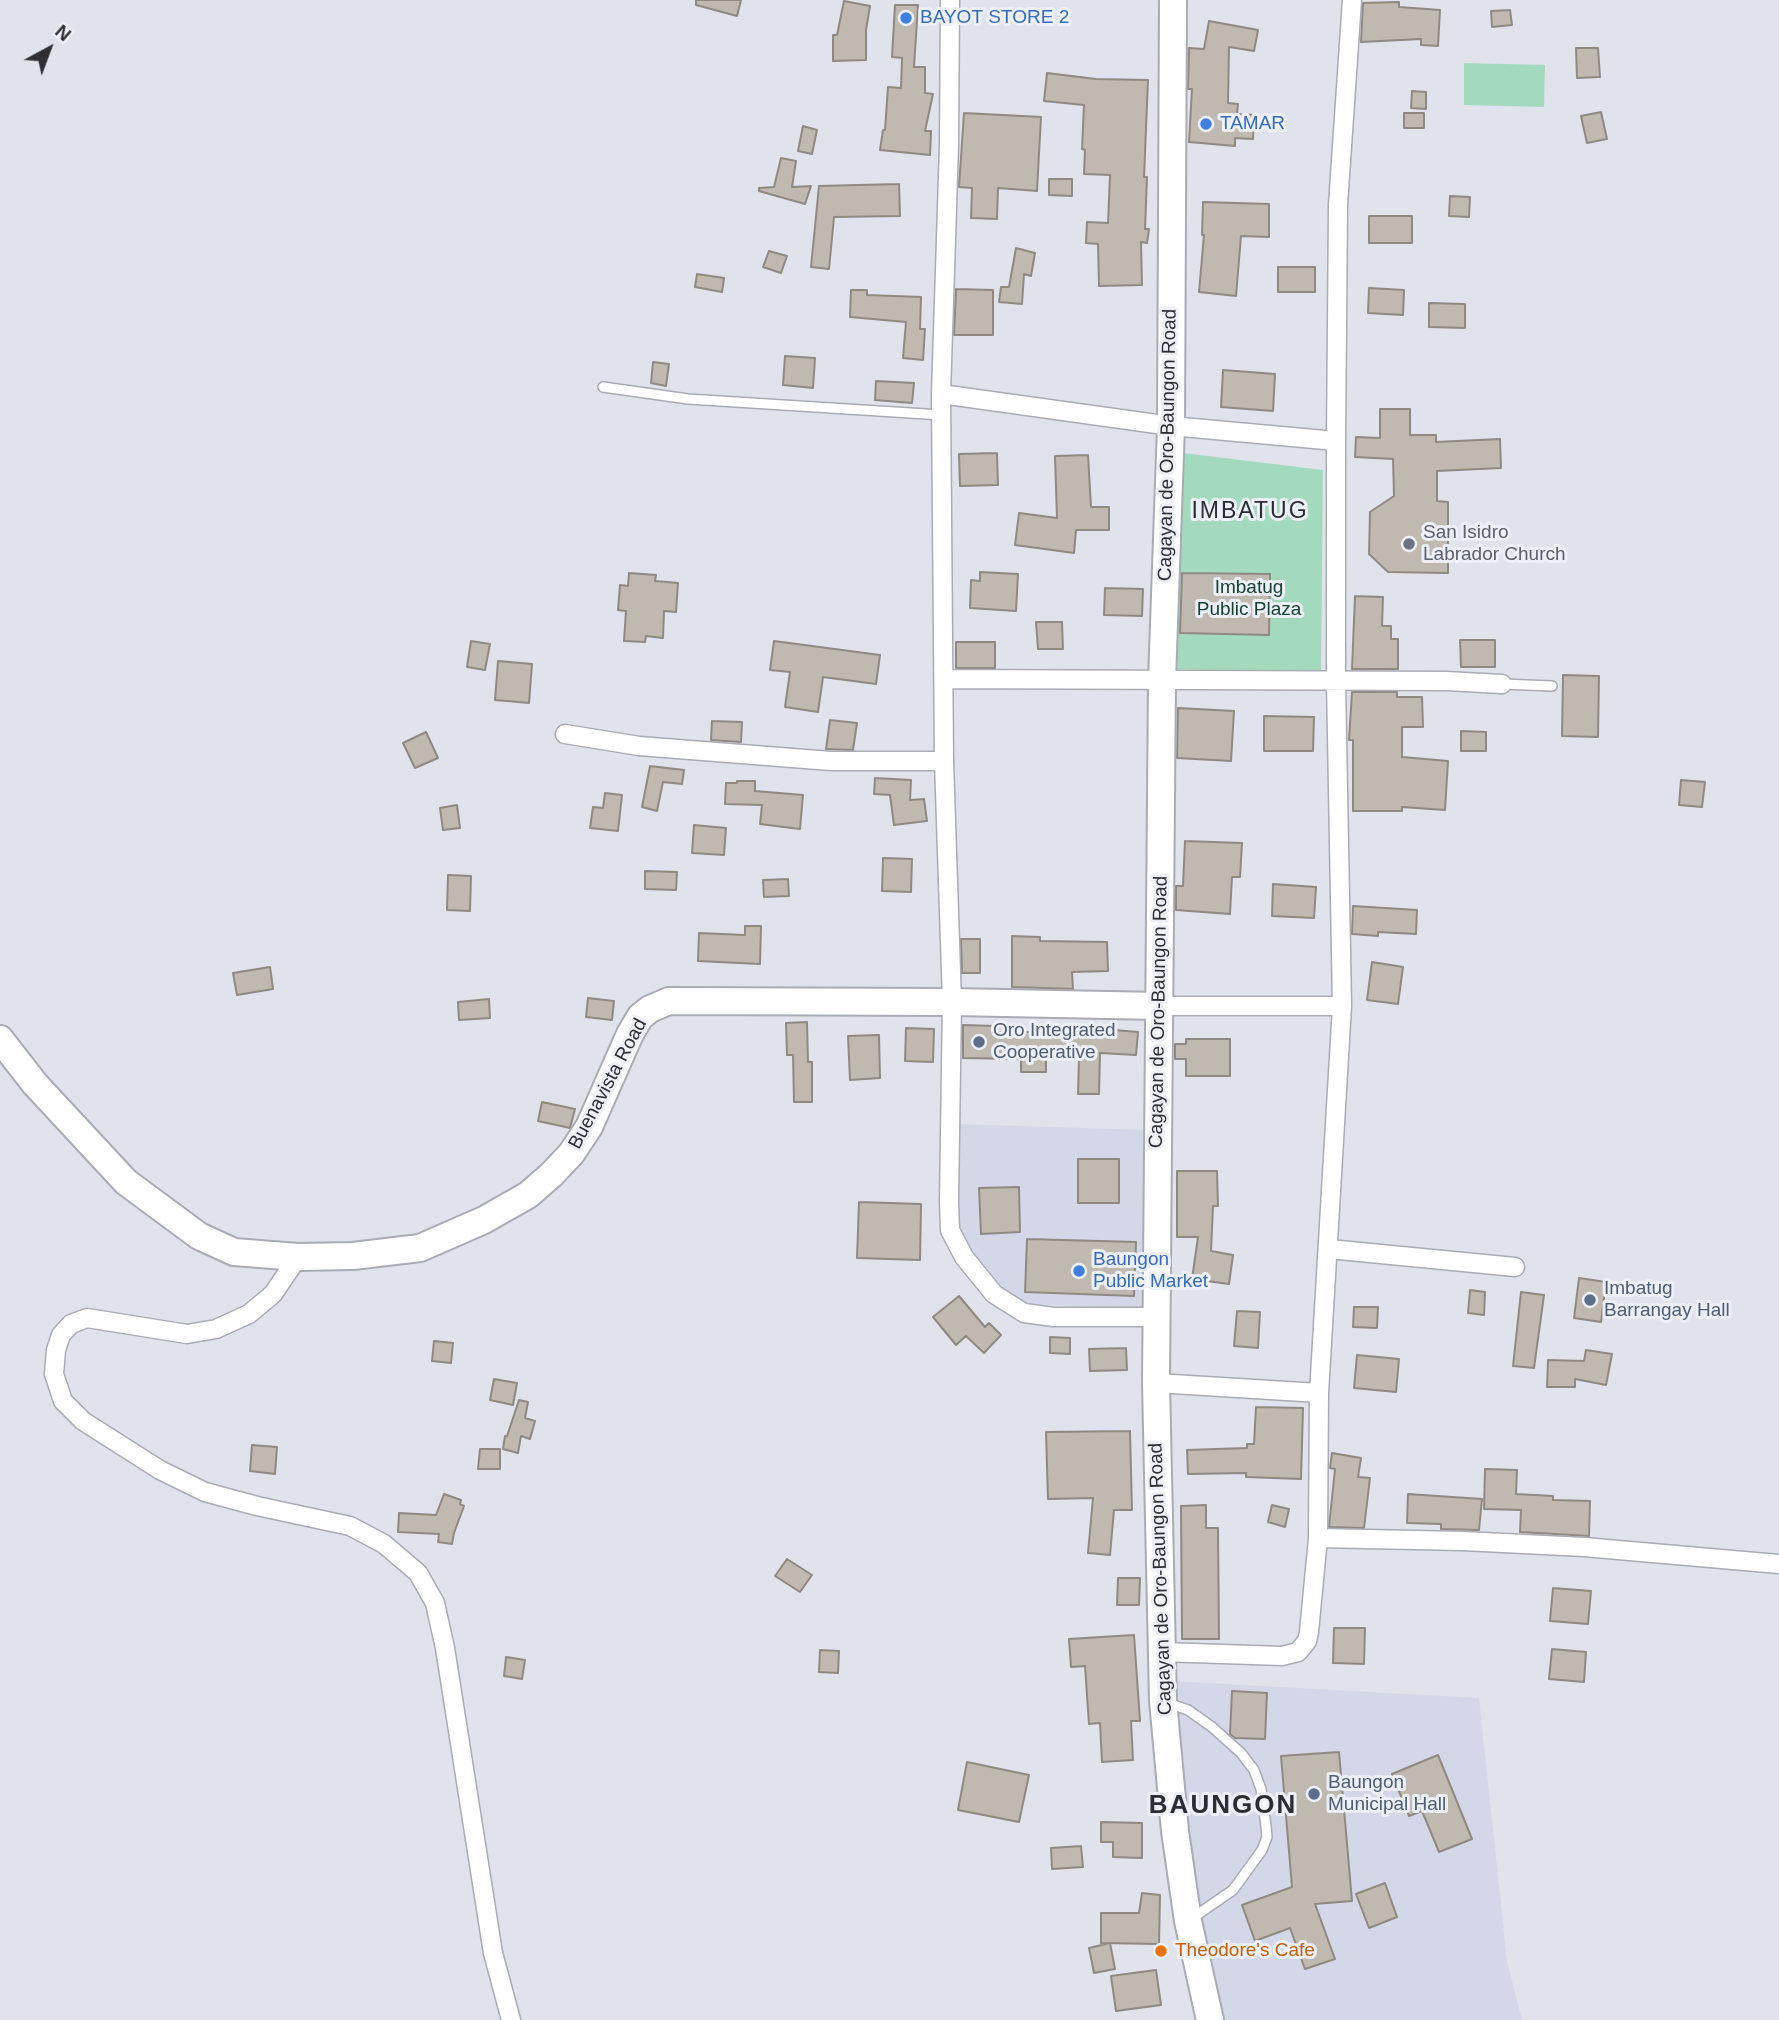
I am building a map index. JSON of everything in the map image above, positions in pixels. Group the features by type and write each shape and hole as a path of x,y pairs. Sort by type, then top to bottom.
{"main road":[{"name":"Cagayan de Oro-Baungon Road","path":"1173,0 1171,426 1162,680 1156,1383 1163,1701 1175,1830 1188,1921 1210,2020"},
{"name":"Buenavista Road","path":"0,1039 34,1084 127,1182 199,1236 234,1252 298,1257 353,1256 420,1248 484,1220 528,1195 571,1154 589,1127 629,1034 640,1017 669,1000 1160,1006"}],"street":[{"path":"950,0 949,145 941,394 944,761 952,1002 948,1201 950,1230 964,1257 994,1294 1024,1313 1054,1317 1156,1317"},
{"path":"1162,1652 1282,1656 1298,1652 1307,1641 1309,1632 1318,1538 1319,1393 1342,1006 1336,681 1338,205 1352,0"},
{"path":"941,394 1171,426 1336,442"},
{"path":"945,679 1446,681 1502,684"},
{"path":"565,734 639,746 831,761 944,761"},
{"path":"1160,1006 1342,1006"},
{"path":"1329,1250 1515,1267"},
{"path":"298,1257 273,1294 250,1314 216,1329 187,1334 87,1318 71,1324 61,1335 56,1350 54,1374 63,1401 83,1421 160,1470 205,1492 350,1526 384,1544 418,1573 435,1603 445,1648 493,1953 511,2020"},
{"path":"1156,1383 1319,1393"},
{"path":"1318,1538 1584,1547 1779,1564"}],"lane":[{"path":"603,387 688,399 942,415"},
{"path":"1502,684 1552,686"},
{"path":"1163,1701 1188,1710 1212,1727 1248,1761 1261,1789 1266,1826 1267,1837 1262,1850 1233,1890 1188,1921"}],"shaded area":[{"path":"958,1124 1144,1130 1142,1309 1027,1304 997,1286 975,1260 959,1224"},
{"path":"1171,1681 1479,1698 1507,1962 1522,2020 1219,2020 1204,1972"}],"green space":[{"path":"1464,63 1545,65 1544,107 1464,105"},
{"name":"Imbatug Public Plaza","path":"1183,453 1323,470 1321,674 1174,669"}],"building":[{"path":"696,0 741,0 737,16 696,5"},
{"path":"844,1 870,6 866,30 866,60 833,61 833,35 837,35"},
{"path":"1399,2 1399,7 1440,10 1438,46 1421,45 1421,39 1361,42 1363,3"},
{"path":"895,5 918,5 914,67 925,67 925,93 933,94 925,131 931,131 930,155 880,150 885,130 888,87 901,88 902,58 892,57"},
{"path":"1510,10 1512,25 1492,27 1491,11"},
{"path":"1209,21 1258,30 1254,51 1229,47 1228,103 1238,104 1237,114 1254,115 1253,139 1235,138 1235,146 1189,142 1192,89 1188,89 1189,48 1204,49"},
{"path":"1576,48 1598,48 1600,77 1577,78"},
{"path":"1047,73 1096,79 1148,80 1144,177 1147,177 1145,229 1149,229 1147,243 1141,242 1142,285 1099,286 1098,244 1086,243 1087,222 1108,223 1110,175 1084,174 1084,105 1044,101"},
{"path":"1412,91 1426,92 1426,109 1411,108"},
{"path":"1601,112 1607,139 1587,143 1581,116"},
{"path":"964,113 1041,117 1037,191 998,188 997,219 971,218 972,188 959,187"},
{"path":"1404,113 1424,113 1424,128 1404,128"},
{"path":"803,126 817,130 812,154 798,151"},
{"path":"781,158 796,161 792,187 811,186 805,204 759,191 759,188 774,187"},
{"path":"1049,179 1072,179 1072,196 1049,195"},
{"path":"899,184 900,216 834,217 829,269 811,267 819,186"},
{"path":"1450,196 1470,197 1469,217 1449,216"},
{"path":"1203,202 1269,204 1269,237 1241,236 1236,296 1199,292 1204,235"},
{"path":"1369,216 1412,216 1412,243 1369,243"},
{"path":"1016,248 1035,253 1031,276 1024,274 1022,304 999,302 1001,287 1009,287"},
{"path":"769,251 787,256 781,273 763,267"},
{"path":"1278,267 1315,267 1315,292 1278,292"},
{"path":"697,274 724,278 722,292 695,287"},
{"path":"1369,288 1404,290 1403,315 1368,313"},
{"path":"956,289 993,290 993,335 954,335"},
{"path":"851,290 867,290 867,295 921,297 920,329 925,329 923,360 903,358 906,322 850,317"},
{"path":"1429,303 1465,304 1465,328 1429,327"},
{"path":"785,356 815,358 813,388 783,385"},
{"path":"653,362 669,364 666,386 651,383"},
{"path":"1223,370 1275,374 1273,411 1221,407"},
{"path":"876,381 914,383 912,403 875,400"},
{"path":"1380,409 1410,409 1410,435 1436,435 1436,442 1500,439 1501,468 1437,471 1437,501 1448,502 1448,573 1388,572 1369,554 1370,512 1394,496 1393,459 1355,457 1356,437 1380,438"},
{"path":"997,453 998,485 960,486 959,454"},
{"path":"1088,455 1091,507 1109,507 1109,530 1076,530 1074,553 1015,545 1019,513 1057,518 1055,456"},
{"path":"980,572 1018,574 1016,611 970,608 971,580 980,581"},
{"path":"629,573 656,575 655,581 678,583 676,612 664,611 663,638 646,636 645,642 624,641 626,611 618,610 620,585 628,586"},
{"path":"1182,573 1270,574 1269,635 1180,633"},
{"path":"1105,588 1143,589 1142,616 1104,615"},
{"path":"1355,596 1383,597 1382,626 1391,626 1391,639 1398,639 1398,669 1352,669"},
{"path":"1036,622 1062,622 1063,649 1038,649"},
{"path":"1460,640 1495,640 1495,667 1461,667"},
{"path":"471,641 490,644 485,670 467,667"},
{"path":"774,641 880,655 876,684 823,677 818,712 785,707 790,672 770,670"},
{"path":"956,642 995,642 995,668 956,668"},
{"path":"498,661 532,664 529,703 495,700"},
{"path":"1563,675 1599,676 1598,737 1562,736"},
{"path":"1352,692 1397,692 1397,697 1422,697 1423,727 1402,727 1402,757 1448,761 1445,810 1402,807 1402,811 1353,811 1353,740 1349,740"},
{"path":"1178,708 1234,711 1231,761 1177,758"},
{"path":"1264,716 1314,717 1313,751 1264,751"},
{"path":"830,720 857,723 853,750 826,749"},
{"path":"712,721 742,722 741,742 711,740"},
{"path":"1461,731 1486,732 1486,751 1461,751"},
{"path":"426,732 438,758 415,768 403,743"},
{"path":"650,766 684,770 682,784 663,782 657,811 642,807"},
{"path":"875,778 911,780 910,800 924,799 927,821 894,825 890,795 874,794"},
{"path":"1681,780 1705,782 1702,807 1679,805"},
{"path":"755,781 755,791 803,795 800,829 760,824 762,805 725,804 726,783"},
{"path":"605,793 622,795 618,831 590,828 593,807 603,808"},
{"path":"457,805 460,828 443,830 440,808"},
{"path":"694,825 726,828 724,855 692,853"},
{"path":"1185,841 1242,843 1240,877 1232,877 1230,914 1176,910 1176,886 1183,886"},
{"path":"883,858 912,859 911,892 882,891"},
{"path":"645,871 677,872 676,890 645,889"},
{"path":"448,875 471,876 470,911 447,910"},
{"path":"788,879 789,896 764,897 763,880"},
{"path":"1273,884 1316,887 1314,918 1272,916"},
{"path":"1353,906 1417,910 1416,934 1352,934"},
{"path":"745,926 761,926 760,964 698,961 699,933 745,935"},
{"path":"1012,936 1040,937 1040,941 1107,942 1108,971 1072,972 1073,989 1012,987"},
{"path":"961,939 980,939 980,973 962,973"},
{"path":"1372,962 1403,967 1398,1004 1367,1000"},
{"path":"270,967 273,989 237,995 233,973"},
{"path":"588,998 614,1001 612,1020 586,1017"},
{"path":"489,999 490,1018 459,1020 458,1002"},
{"path":"807,1022 808,1062 812,1062 812,1102 794,1102 793,1055 787,1055 786,1023"},
{"path":"963,1025 996,1026 996,1032 1046,1032 1078,1037 1079,1027 1138,1032 1136,1055 1100,1053 1099,1094 1078,1094 1079,1058 1046,1055 1046,1072 1021,1072 1021,1059 963,1058"},
{"path":"906,1028 934,1029 933,1062 905,1061"},
{"path":"879,1035 880,1078 850,1080 848,1036"},
{"path":"1186,1039 1230,1039 1230,1076 1186,1076 1186,1059 1175,1059 1175,1044 1186,1044"},
{"path":"542,1102 575,1109 570,1128 538,1121"},
{"path":"1078,1159 1119,1159 1119,1203 1078,1203"},
{"path":"1177,1171 1217,1171 1218,1206 1213,1206 1211,1251 1233,1255 1229,1284 1192,1279 1198,1237 1177,1237"},
{"path":"1019,1187 1020,1232 981,1234 979,1188"},
{"path":"859,1202 921,1204 920,1260 857,1258"},
{"path":"1027,1239 1136,1242 1134,1296 1025,1292"},
{"name":"Imbatug Barrangay Hall","path":"1579,1278 1606,1282 1601,1322 1574,1318"},
{"path":"1470,1290 1485,1292 1484,1315 1468,1313"},
{"path":"1521,1292 1544,1295 1534,1368 1513,1366"},
{"path":"959,1296 985,1327 989,1323 1001,1335 984,1353 966,1336 956,1345 933,1317"},
{"path":"1354,1307 1378,1307 1377,1328 1353,1327"},
{"path":"1237,1311 1260,1312 1258,1348 1234,1346"},
{"path":"1050,1337 1070,1338 1070,1354 1050,1353"},
{"path":"434,1341 453,1343 451,1363 432,1361"},
{"path":"1126,1348 1127,1370 1090,1371 1089,1349"},
{"path":"1586,1350 1612,1354 1606,1385 1575,1379 1575,1387 1547,1387 1548,1360 1584,1361"},
{"path":"1357,1355 1399,1359 1396,1392 1354,1388"},
{"path":"494,1379 517,1383 513,1405 490,1400"},
{"path":"519,1400 528,1402 525,1418 535,1421 530,1439 521,1436 518,1453 503,1449 505,1436"},
{"path":"1256,1407 1303,1408 1301,1479 1246,1477 1246,1473 1188,1474 1187,1450 1247,1448 1247,1444 1254,1444"},
{"path":"1130,1431 1132,1510 1114,1510 1110,1555 1088,1553 1093,1498 1048,1499 1046,1432"},
{"path":"252,1445 277,1447 275,1474 250,1471"},
{"path":"480,1449 500,1449 500,1469 478,1469"},
{"path":"1332,1453 1361,1458 1358,1477 1370,1478 1364,1528 1329,1527 1335,1469 1330,1468"},
{"path":"1485,1469 1517,1470 1516,1494 1553,1496 1553,1500 1590,1501 1589,1536 1520,1532 1521,1510 1484,1509"},
{"path":"444,1494 461,1500 460,1504 464,1506 452,1544 438,1542 439,1534 398,1532 399,1513 436,1515"},
{"path":"1408,1494 1482,1499 1479,1530 1441,1529 1441,1524 1407,1523"},
{"path":"1206,1505 1206,1528 1218,1528 1219,1639 1182,1639 1181,1506"},
{"path":"1272,1505 1289,1509 1285,1527 1268,1522"},
{"path":"787,1559 812,1575 800,1592 775,1576"},
{"path":"1118,1578 1140,1578 1139,1605 1117,1605"},
{"path":"1553,1588 1591,1591 1588,1624 1550,1621"},
{"path":"1334,1628 1365,1628 1364,1664 1333,1663"},
{"path":"1134,1635 1140,1721 1131,1721 1133,1760 1102,1762 1100,1723 1089,1724 1085,1666 1071,1667 1069,1639"},
{"path":"1552,1649 1586,1652 1584,1682 1549,1679"},
{"path":"820,1650 839,1651 838,1673 819,1672"},
{"path":"506,1657 525,1660 522,1679 504,1676"},
{"path":"1232,1691 1267,1693 1265,1739 1235,1738 1230,1734"},
{"name":"Baungon Municipal Hall","path":"1339,1752 1352,1901 1315,1904 1335,1959 1305,1969 1290,1928 1255,1941 1242,1905 1292,1887 1281,1756"},
{"path":"1438,1755 1472,1839 1439,1852 1422,1811 1409,1816 1392,1774"},
{"path":"967,1762 1029,1775 1019,1822 958,1810"},
{"path":"1101,1822 1142,1823 1142,1858 1113,1857 1113,1842 1101,1842"},
{"path":"1081,1846 1083,1867 1052,1869 1051,1848"},
{"path":"1385,1883 1397,1917 1369,1928 1356,1894"},
{"path":"1142,1893 1160,1895 1159,1944 1101,1943 1101,1913 1139,1913"},
{"path":"1110,1943 1115,1969 1094,1973 1089,1948"},
{"path":"1156,1970 1161,2005 1116,2011 1111,1976"}],"place":[{"name":"BAYOT STORE 2","path":"906,18"},
{"name":"TAMAR","path":"1206,124"},
{"name":"San Isidro Labrador Church","path":"1409,544"},
{"name":"Oro Integrated Cooperative","path":"979,1042"},
{"name":"Baungon Public Market","path":"1079,1271"},
{"name":"Imbatug Barrangay Hall","path":"1590,1300"},
{"name":"Baungon Municipal Hall","path":"1314,1794"},
{"name":"Theodore's Cafe","path":"1161,1951"}],"district":[{"name":"IMBATUG","path":"1250,512"},
{"name":"BAUNGON","path":"1223,1806"}]}
